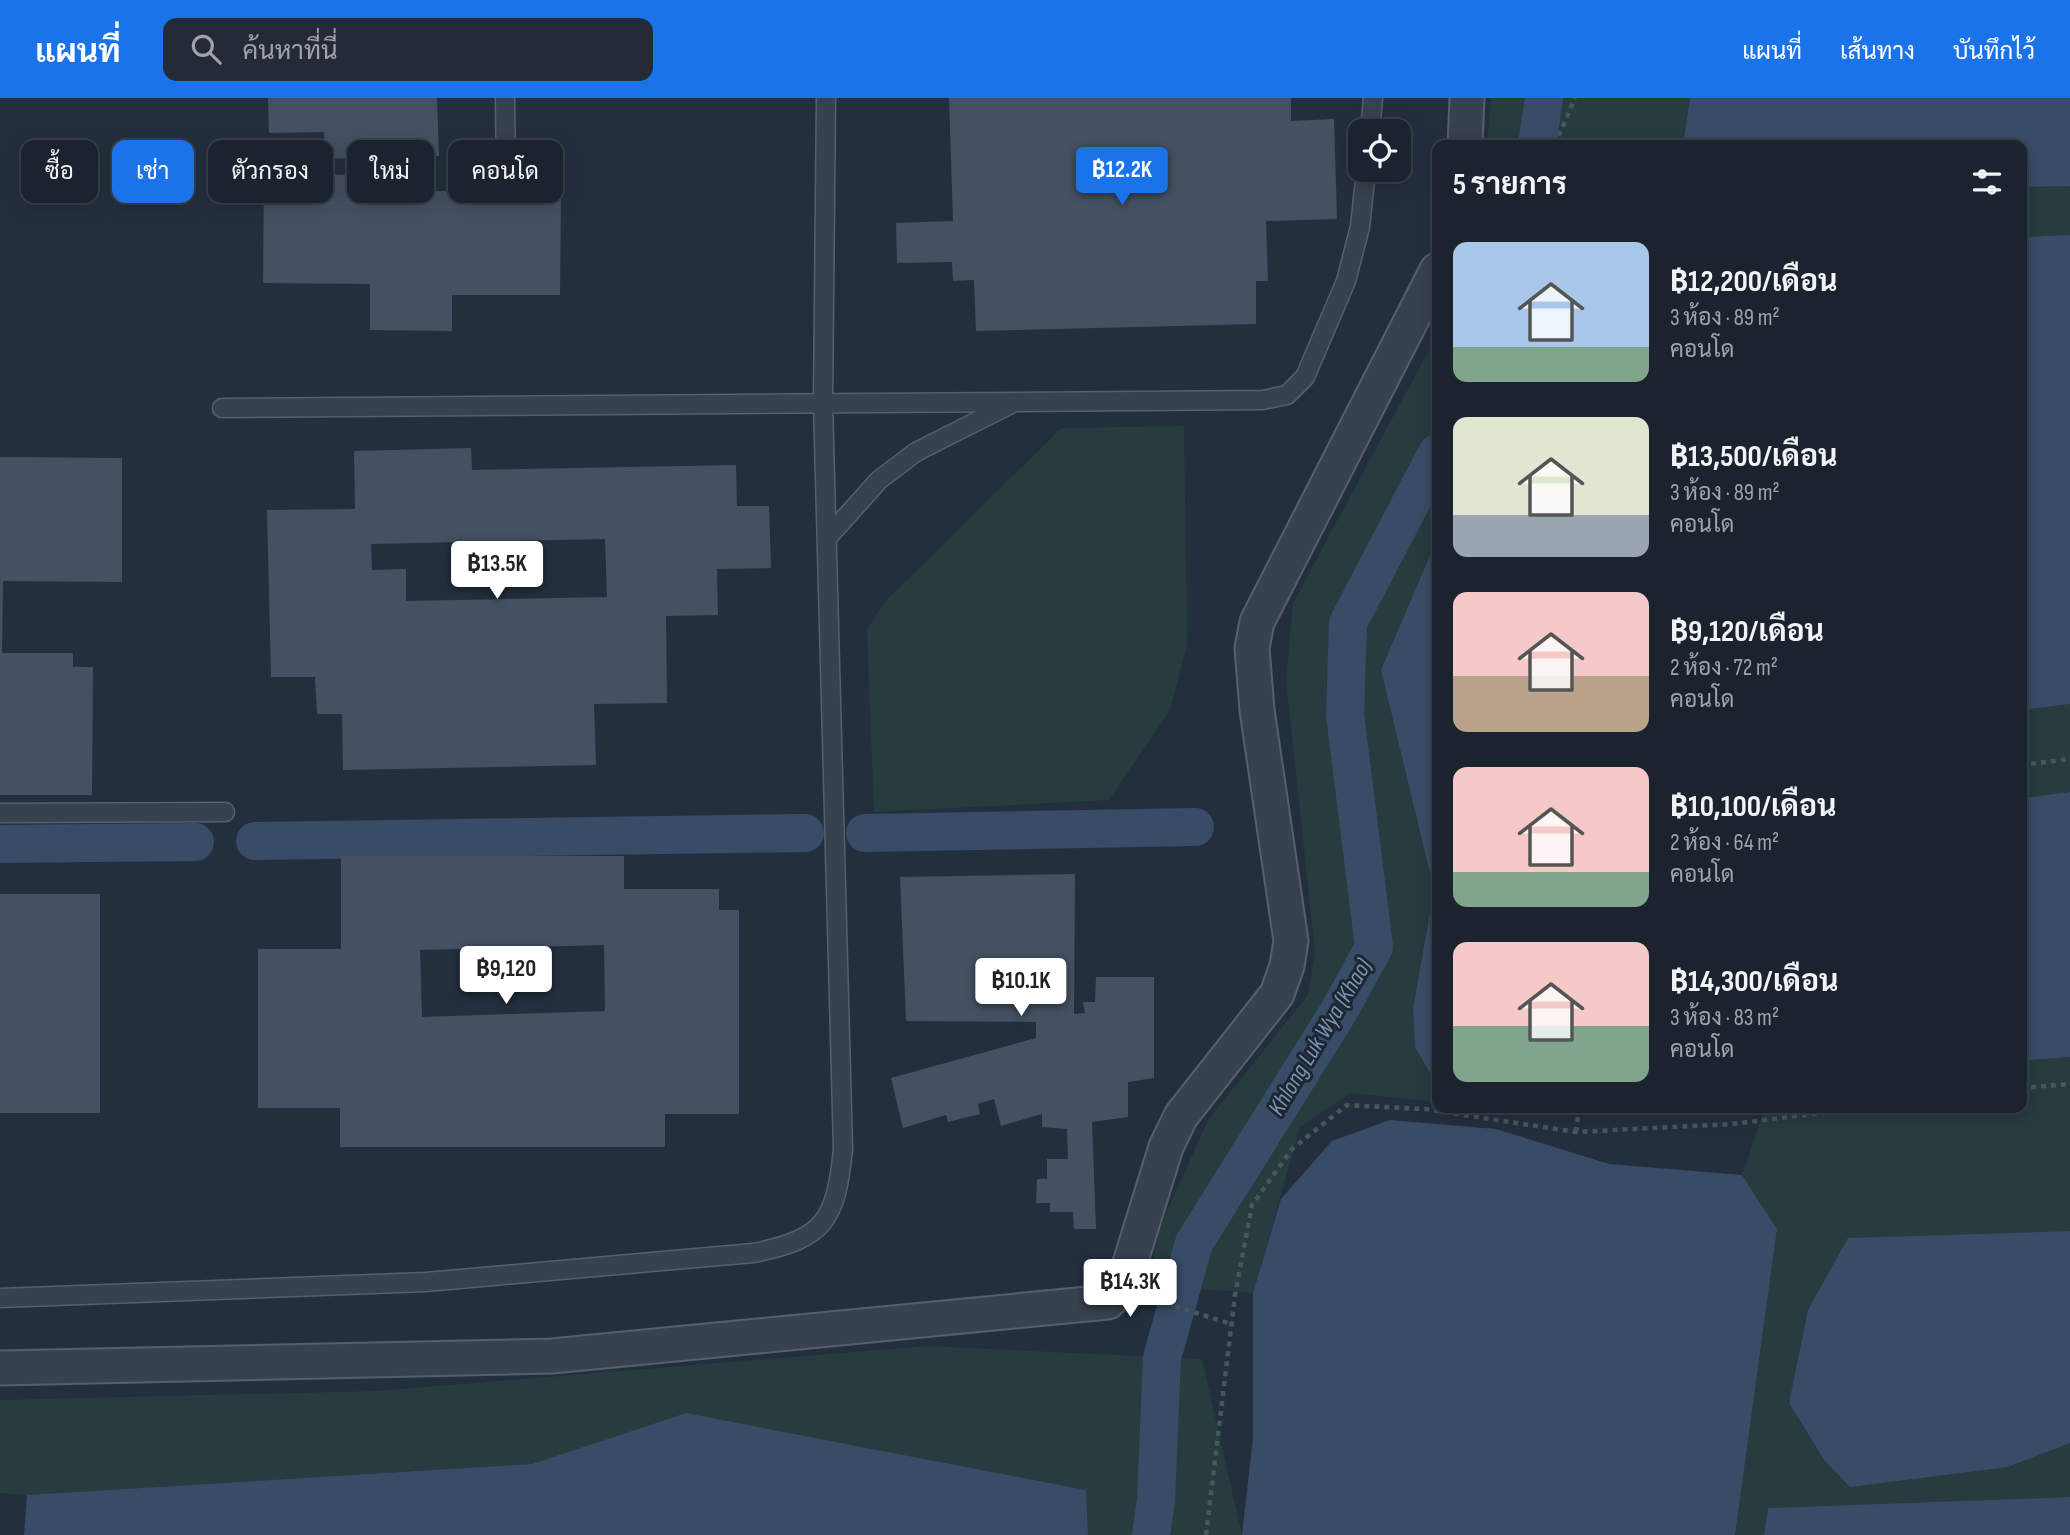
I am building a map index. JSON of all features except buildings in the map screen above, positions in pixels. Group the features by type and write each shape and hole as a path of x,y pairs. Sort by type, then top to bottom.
{"street":[{"path":"1465,140 1467,98"},
{"path":"0,1368 552,1356 1108,1302 1122,1289 1166,1147 1181,1116 1277,994 1287,966 1291,941 1257,710 1252,649 1257,622 1432,280"}],"lane":[{"path":"505,98 506,140"},
{"path":"0,1298 426,1282 753,1253 785,1247 810,1237 831,1212 839,1187 843,1149 823,403 826,98"},
{"path":"1371,119 1373,98"},
{"path":"222,408 1263,400 1287,395 1305,377 1346,281 1360,227 1365,182"},
{"path":"828,537 880,480 916,452 1014,403"},
{"path":"0,813 225,812"}],"path":[{"path":"1557,140 1575,98"},
{"path":"2027,764 2070,759"},
{"path":"2027,1088 2070,1084"},
{"path":"1206,1535 1230,1324 1252,1205 1292,1149 1348,1105 1432,1110"},
{"path":"1451,1113 1576,1132 1732,1124 1823,1113"},
{"path":"1576,1132 1578,1113"},
{"path":"1151,1298 1230,1324"}],"green space":[{"path":"1491,98 1690,98 1684,140 1487,140"},
{"path":"2070,186 2070,235 2027,237 2027,187"},
{"path":"1432,344 1432,551 1381,670 1432,882 1432,901 1413,1008 1415,1047 1432,1076 1432,1101 1350,1093 1300,1127 1253,1293 1149,1285 1158,1232 1208,1120 1308,995 1315,952 1286,680 1293,603"},
{"path":"1184,426 1187,645 1170,710 1109,800 874,812 867,630 883,604 1061,428"},
{"path":"2070,704 2070,792 2027,797 2027,709"},
{"path":"2070,1057 2070,1231 1848,1238 2008,1467 2070,1443 2070,1497 1768,1508 1764,1535 1735,1535 1777,1229 1742,1175 1763,1113 2027,1113 2027,1061"},
{"path":"927,1346 1202,1359 1242,1535 1088,1535 1086,1490 686,1413 532,1464 27,1495 0,1493 0,1400 376,1391"}],"water":[{"path":"1690,98 2070,98 2070,186 2027,187 2027,140 1684,140"},
{"path":"2070,235 2070,704 2027,709 2027,237"},
{"path":"1432,551 1432,882 1381,670"},
{"path":"2070,792 2070,1057 2027,1061 2027,797"},
{"path":"1432,901 1432,1076 1415,1047 1413,1008"},
{"path":"1390,1120 1496,1129 1609,1164 1742,1175 1777,1229 1735,1535 1242,1535 1253,1438 1253,1293 1281,1199 1332,1141"},
{"path":"2070,1231 2070,1443 2008,1467 1850,1487 1825,1461 1789,1403 1808,1310 1848,1238"},
{"path":"686,1413 1086,1490 1088,1535 24,1535 27,1495 532,1464"},
{"path":"2070,1497 2070,1535 1764,1535 1768,1508"}],"waterway":[{"name":"Khlong Luk Wya (Khao)","path":"1538,140 1544,98"},
{"name":"Khlong Luk Wya (Khao)","path":"1151,1535 1156,1501 1162,1358 1194,1243 1339,1011 1374,947 1345,715 1348,623 1432,463"},
{"path":"865,833 1195,827"},
{"path":"255,841 805,833"},
{"path":"0,844 195,842"}]}
